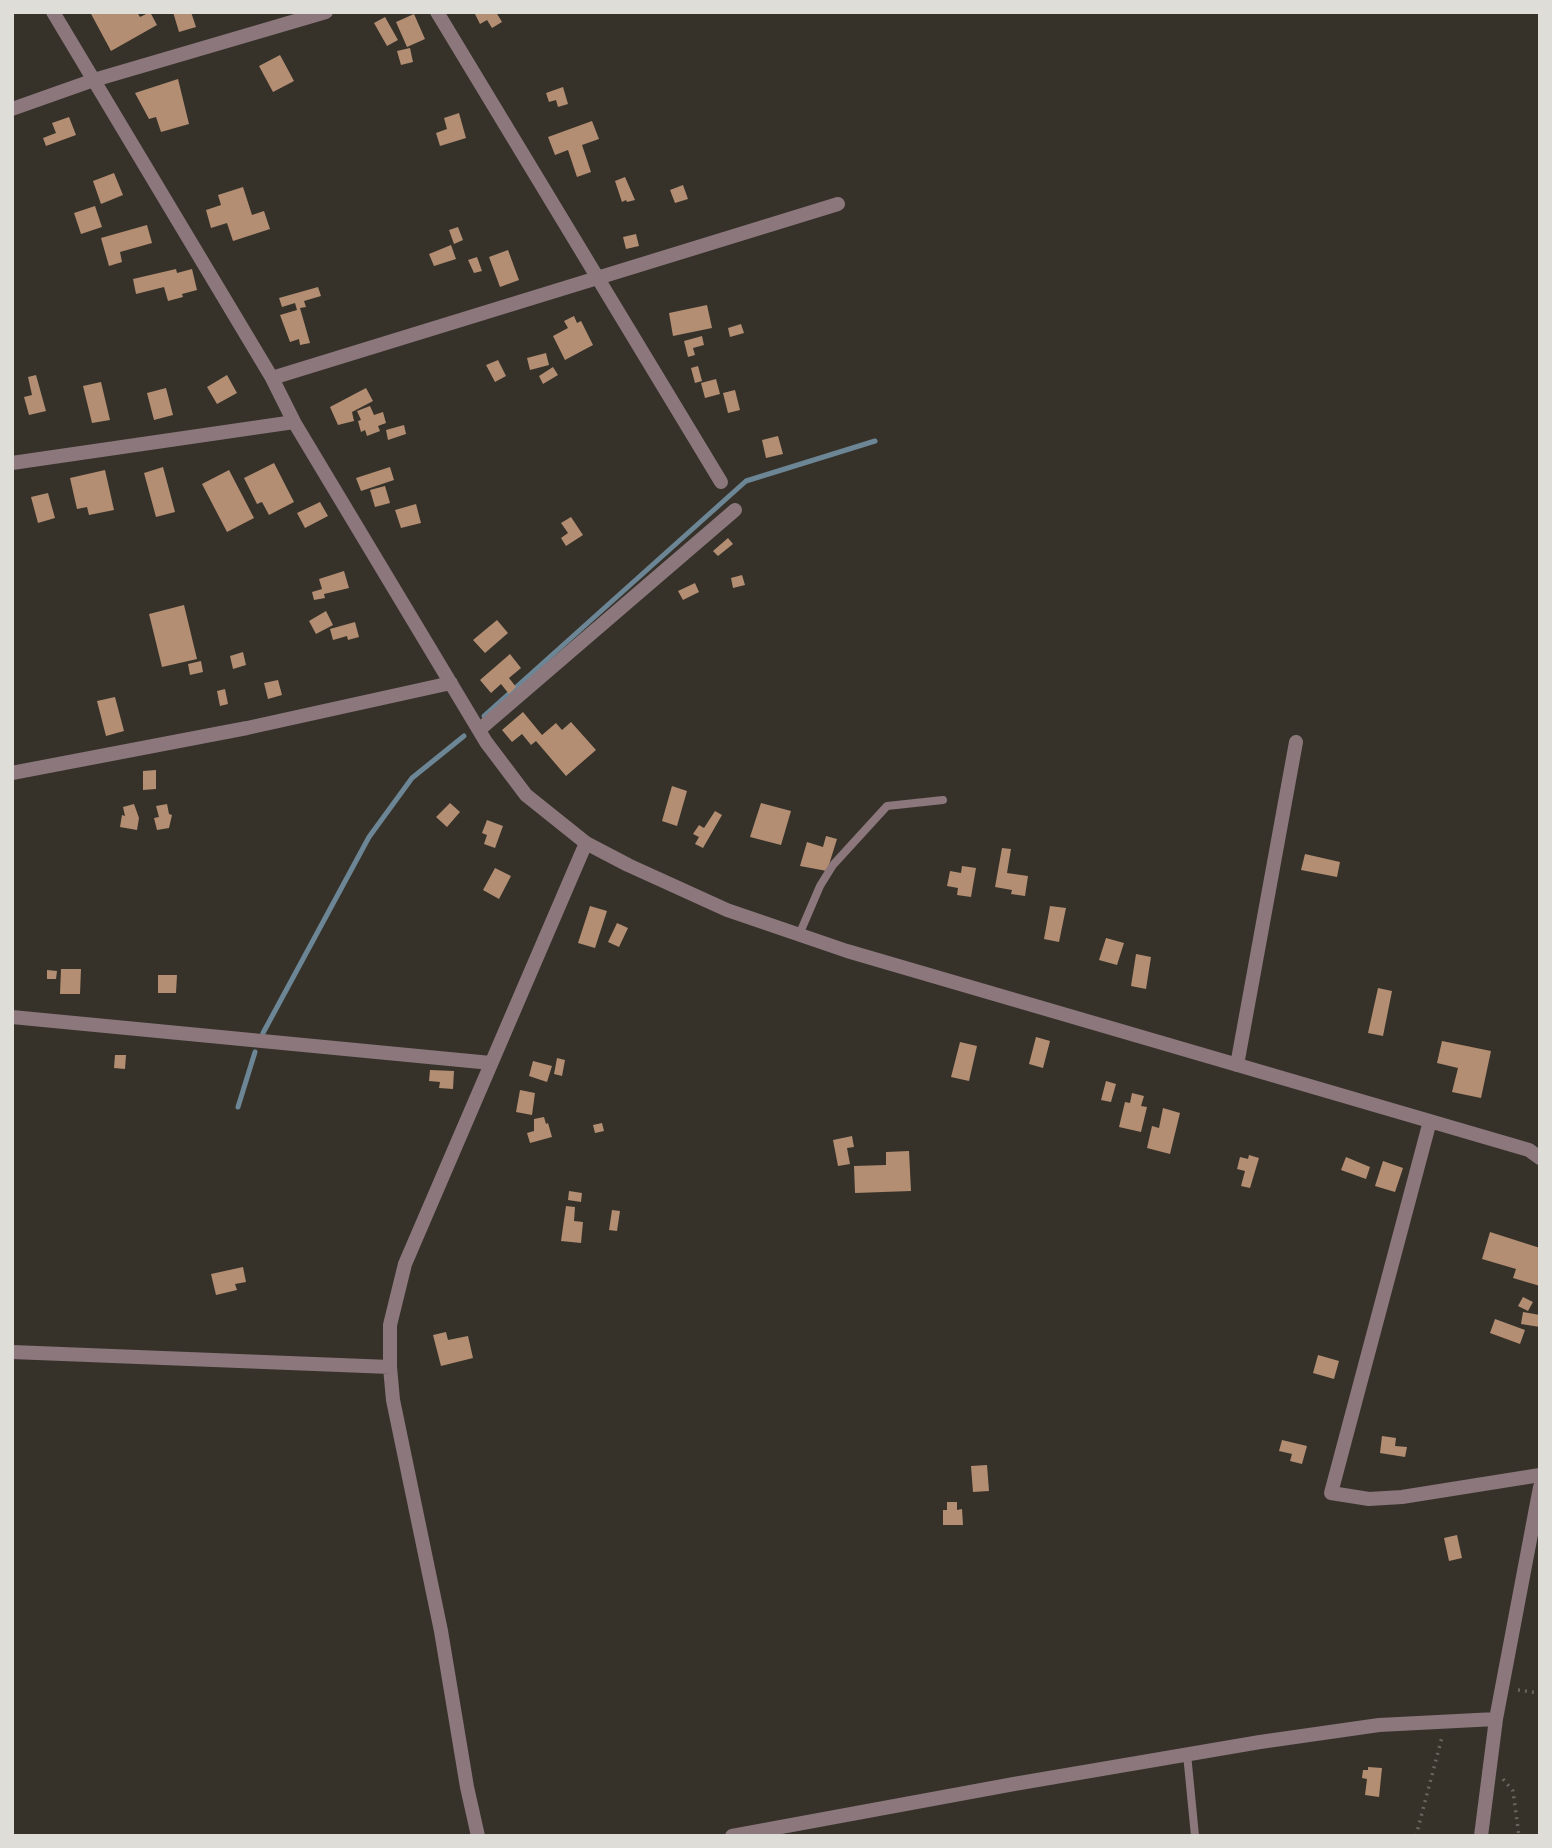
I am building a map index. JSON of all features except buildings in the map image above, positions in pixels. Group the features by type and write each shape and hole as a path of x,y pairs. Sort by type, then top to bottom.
{"street":[{"path":"53,12 479,730 526,795 586,844 727,910 847,951 1529,1150 1540,1158"},
{"path":"12,110 94,80 326,12"},
{"path":"437,12 721,482"},
{"path":"272,378 838,204"},
{"path":"12,463 294,422"},
{"path":"479,730 735,510"},
{"path":"12,773 247,728 451,683"},
{"path":"1237,1065 1296,742"},
{"path":"478,1836 467,1787 441,1631 393,1400 390,1325 405,1264 586,844"},
{"path":"12,1017 491,1063"},
{"path":"1430,1121 1331,1493 1368,1499 1402,1497 1540,1475"},
{"path":"12,1352 390,1367"},
{"path":"1481,1836 1496,1719 1540,1487"},
{"path":"732,1836 1187,1754 1379,1725 1496,1719"}],"lane":[{"path":"799,935 820,886 833,865 887,806 943,800"},
{"path":"1187,1754 1195,1836"}],"path":[{"path":"1502,1688 1540,1693"},
{"path":"1416,1836 1446,1722"},
{"path":"1490,1762 1513,1791 1519,1836"}],"waterway":[{"path":"484,716 746,481 875,441"},
{"path":"263,1033 369,837 412,778 464,736"},
{"path":"238,1107 255,1052"}]}
